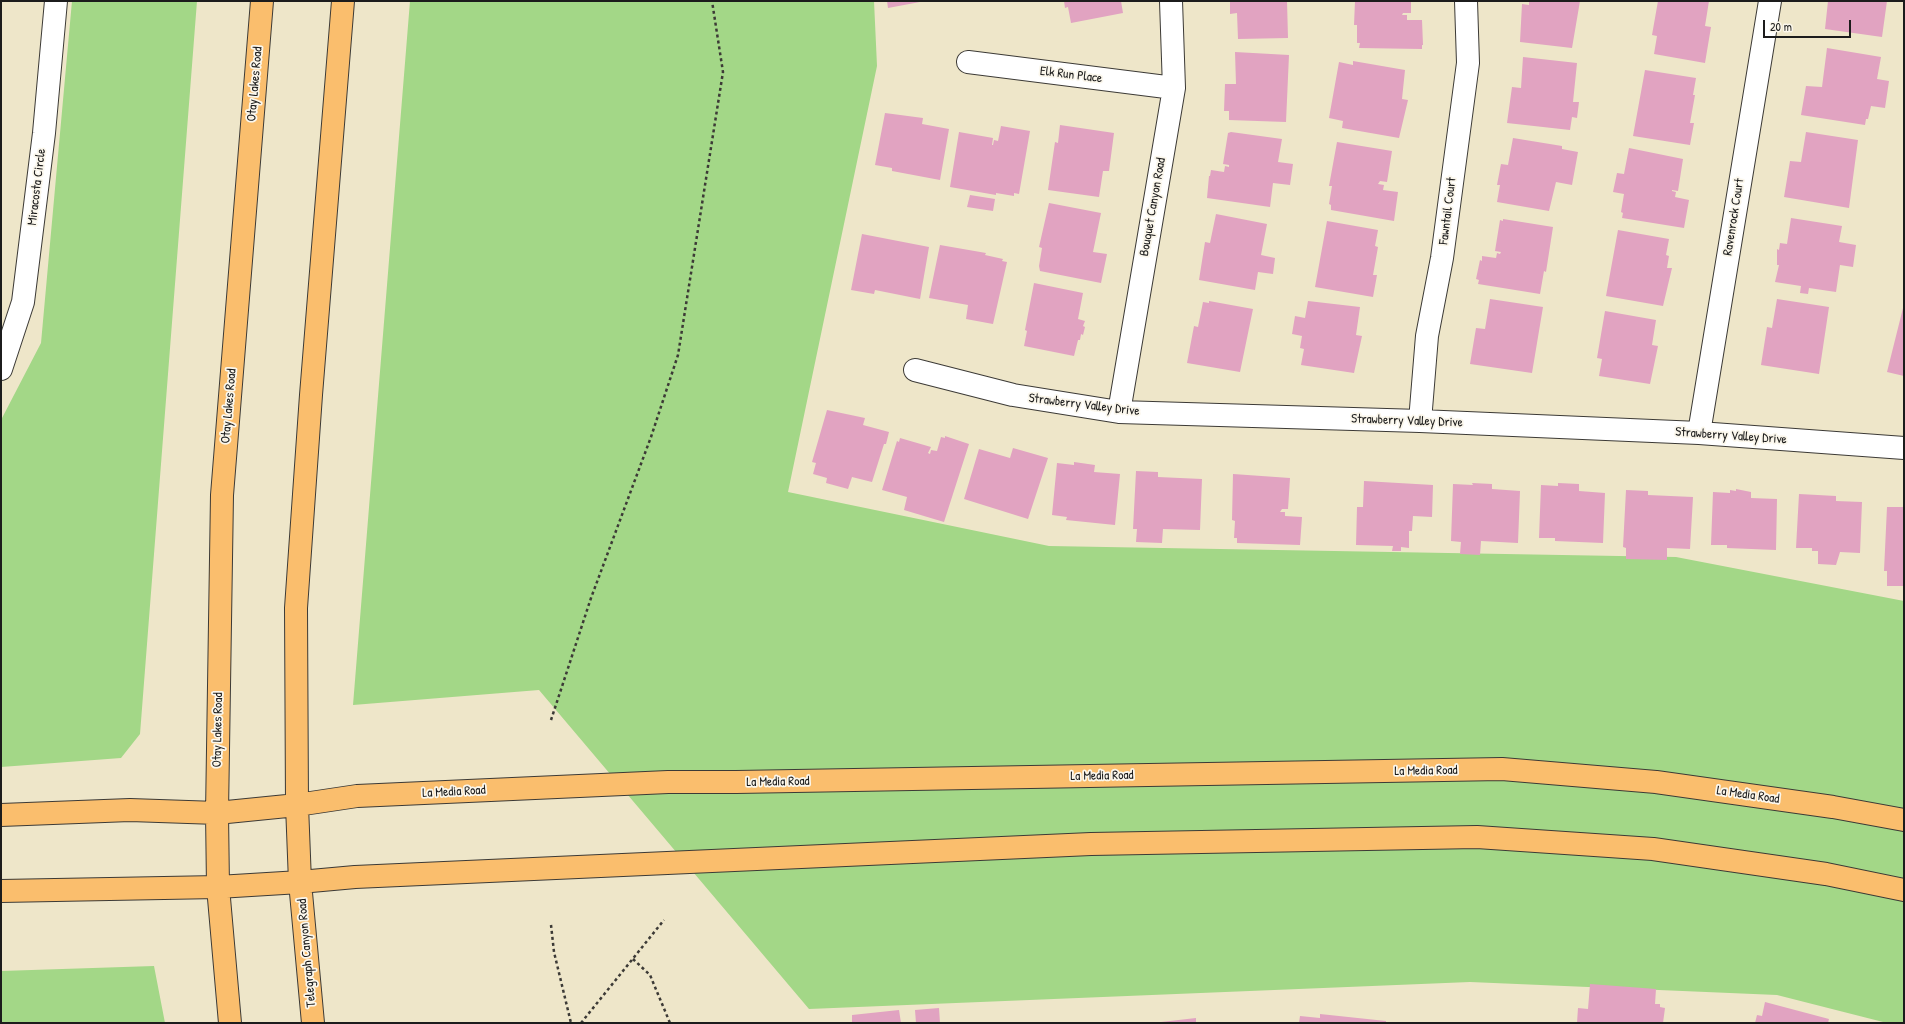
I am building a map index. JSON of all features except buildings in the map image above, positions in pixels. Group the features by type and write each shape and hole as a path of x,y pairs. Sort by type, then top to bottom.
{"main road":[{"name":"Otay Lakes Road","path":"218,887 217,813 222,495 262,1"},
{"path":"300,882 297,805 296,608 343,1"},
{"name":"La Media Road","path":"297,805 357,796 668,782 1502,769 1656,782 1833,807 1904,820"},
{"path":"1,815 130,810 217,813 297,805"},
{"path":"1,891 218,887 300,882 361,876 1068,845 1477,837 1654,849 1826,874 1904,890"},
{"name":"Telegraph Canyon Road","path":"300,882 313,1023"},
{"path":"218,887 230,1023"}],"street":[{"name":"Miracosta Circle","path":"1,370 9,349 24,295 44,133 56,1"},
{"name":"Bouquet Canyon Road","path":"1119,412 1174,88 1171,1"},
{"name":"Fawntail Court","path":"1420,421 1427,336 1442,258 1468,63 1466,1"},
{"name":"Ravenrock Court","path":"1699,433 1770,1"},
{"name":"Elk Run Place","path":"968,62 1174,88"},
{"name":"Strawberry Valley Drive","path":"915,370 1013,395 1119,412 1420,421 1699,433 1904,448"}],"path":[{"path":"551,720 591,598 651,437 678,355 723,72 712,1"},
{"path":"581,1023 664,920"},
{"path":"551,925 554,952 571,1023"},
{"path":"633,959 650,975 670,1023"}],"green space":[{"path":"72,1 197,1 140,734 121,758 1,767 1,420 41,343"},
{"path":"410,1 874,1 877,66 788,492 1049,546 1676,557 1904,601 1904,1023 1887,1023 1777,995 1470,982 809,1009 539,690 353,705"},
{"path":"154,966 165,1023 1,1023 1,971"}]}
